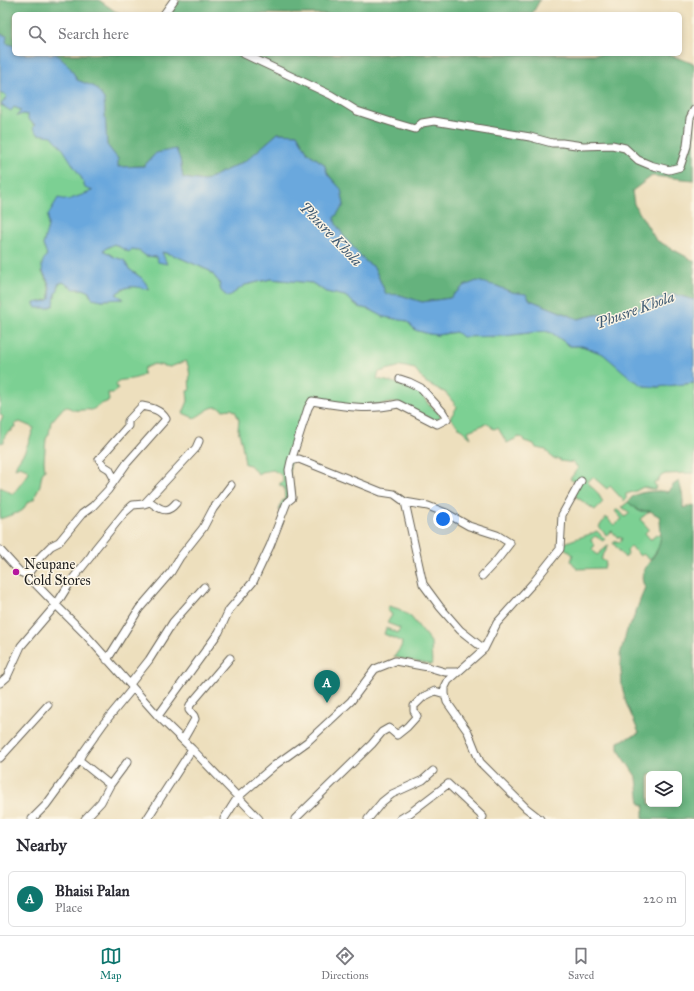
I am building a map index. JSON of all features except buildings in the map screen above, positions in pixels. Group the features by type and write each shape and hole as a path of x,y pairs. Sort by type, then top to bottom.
{"street":[{"path":"165,12 174,0"},
{"path":"248,56 331,95 357,111 402,126 415,129 422,123 434,121 530,137 552,143 584,146 612,145 625,148 638,160 669,170 680,167 687,146 690,118 694,110"},
{"path":"158,716 219,632 229,610 253,582 270,546 287,502 292,498 289,470 308,408 312,401 362,408 398,404 437,424 447,419 442,411 421,388 400,379"},
{"path":"27,576 41,556 51,546 59,542 82,514 93,506 108,490 127,463 166,419 163,413 155,409 142,406 128,421 128,426 99,459 104,466 109,469 115,480"},
{"path":"144,504 192,452 199,442"},
{"path":"291,461 299,458 381,492 394,494 405,502 428,506 446,513 468,526 498,534 510,543 482,576"},
{"path":"540,819 526,808 480,762 468,732 447,702 445,687 448,681 484,649 497,623 533,583 560,549 562,515 581,481"},
{"path":"107,660 139,609 171,572 180,557 203,528 213,508 231,485"},
{"path":"0,683 6,677 21,646 56,605 71,581 125,512 133,505 150,502 166,511 170,510 176,503"},
{"path":"405,502 423,584 460,630 484,649"},
{"path":"0,552 20,572 27,576 85,634 158,716 259,819"},
{"path":"32,819 46,805 79,760 149,660 172,622 204,587"},
{"path":"183,740 195,719 189,710 190,705 230,658"},
{"path":"224,819 238,797 275,765 307,742 351,701 375,669 395,661 428,667 445,672 458,672"},
{"path":"295,819 372,744 382,732 389,728 397,735 408,727 417,716 414,711 414,706 423,697 436,691 445,694"},
{"path":"0,758 48,705"},
{"path":"147,819 192,749"},
{"path":"79,760 110,785"},
{"path":"85,819 101,802 110,785 128,761"},
{"path":"368,819 387,798 423,780 433,771"},
{"path":"400,819 448,784 478,811 483,817 482,819"}],"green space":[{"path":"0,0 99,0 116,12 12,12 12,46 6,44 6,36 0,34"},
{"path":"180,0 540,0 533,12 170,12"},
{"path":"58,56 673,56 694,64 694,180 652,176 632,191 634,204 656,240 694,261 694,300 674,294 652,301 629,313 595,315 578,319 530,300 525,294 511,292 497,286 464,286 450,298 422,302 400,295 386,294 374,267 365,261 345,238 336,224 334,218 344,205 340,189 328,174 324,164 308,153 297,134 278,133 247,160 204,181 183,178 180,159 156,153 144,166 117,167 118,159 107,145 104,99 95,87 77,80 70,67"},
{"path":"0,93 7,96 1,105 14,107 21,110 18,115 28,115 38,134 52,135 76,167 85,187 94,192 68,200 48,215 48,226 43,245 47,255 42,272 48,285 50,299 37,303 36,308 55,298 58,284 63,282 78,289 88,291 90,296 102,300 123,299 116,294 128,287 135,286 149,289 143,279 129,269 124,260 114,257 103,250 114,244 129,252 132,249 138,250 146,256 157,257 161,252 176,256 210,271 219,282 221,291 228,297 245,285 271,279 312,283 326,292 345,296 359,307 371,310 384,317 407,321 415,330 429,334 437,335 456,332 494,337 545,331 552,333 570,346 582,346 603,354 644,386 658,387 694,383 694,473 665,474 654,483 656,486 655,489 643,487 626,494 626,499 624,501 610,486 607,489 593,477 587,482 597,492 603,502 595,510 575,496 578,482 570,479 578,468 574,463 560,461 560,459 553,459 546,450 536,448 534,444 524,441 523,438 519,437 507,443 498,428 493,429 488,423 468,431 471,438 450,418 457,407 446,393 425,382 415,369 401,366 379,372 377,379 404,385 419,391 429,405 438,412 441,418 434,420 398,402 358,407 322,402 312,397 297,431 291,453 288,496 286,501 279,511 281,503 283,500 285,501 284,487 280,486 280,483 283,481 282,477 273,470 258,474 250,465 245,464 238,429 239,420 235,411 231,409 223,410 216,407 194,418 183,413 188,401 187,391 190,390 189,372 186,361 170,367 154,364 144,368 143,375 140,377 118,381 116,385 118,389 113,393 108,393 109,401 92,410 73,410 64,407 51,422 49,434 46,439 44,461 45,470 42,474 40,485 34,499 27,503 23,510 18,513 0,519 0,487 13,494 29,473 27,469 20,466 15,468 25,451 34,428 20,422 15,424 16,427 12,428 12,431 8,432 4,438 4,442 0,443 0,422 3,417 0,414"},
{"path":"679,481 683,497 683,508 694,505 694,819 643,819 645,809 644,805 640,804 637,778 618,749 618,742 639,733 626,703 622,686 620,655 627,630 632,622 645,587 642,576 644,570 657,551 661,535 660,517 650,511 639,511 628,502 632,497 640,493 656,491 669,492 673,485"},
{"path":"628,502 639,511 650,511 640,519 649,529 645,533 650,539 652,539 656,534 661,536 659,547 650,560 643,554 640,556 631,546 627,551 628,554 625,558 613,543 616,541 620,542 622,538 617,537 612,531 606,535 599,527 606,517 614,525 622,519 615,511 618,509 625,517 630,513 622,507"},
{"path":"597,531 605,539 603,541 595,536 591,540 595,545 592,549 597,555 609,545 601,559 606,562 604,568 577,569 571,561 573,555 561,545"},
{"path":"389,606 399,609 411,617 431,642 432,665 394,657 401,647 402,642 384,634 386,628 398,633 400,628 387,623 392,615 387,609"}],"water":[{"name":"Phusre Khola","path":"0,34 7,36 6,43 12,45 12,56 58,56 70,67 77,80 95,87 104,99 107,145 118,159 118,167 144,166 156,153 176,149 180,159 183,178 204,181 247,160 278,133 297,134 308,153 324,164 328,175 341,189 344,205 334,218 336,224 345,238 365,261 374,267 386,294 400,295 422,302 450,298 464,286 477,281 497,286 511,292 526,294 530,300 578,319 595,315 629,313 652,301 674,294 694,300 694,383 658,387 644,386 632,379 603,354 582,346 570,346 552,333 545,331 505,336 462,337 456,332 437,335 429,334 415,330 407,321 384,317 371,310 359,307 345,296 326,292 312,283 271,279 245,285 228,297 221,291 219,282 210,271 176,256 162,252 167,264 158,262 156,257 146,256 138,250 132,249 129,252 114,244 103,250 114,257 124,260 129,269 143,279 150,290 128,287 116,294 124,299 102,300 92,298 88,291 83,289 74,289 63,282 58,284 58,291 55,293 54,305 48,308 36,308 34,303 47,301 50,299 50,286 42,270 42,263 47,255 43,245 48,226 48,215 58,198 68,200 93,191 85,188 82,179 63,149 52,136 38,134 33,128 35,125 28,119 28,115 23,114 17,116 21,110 14,107 11,111 1,105 7,96 0,93"}],"place":[{"name":"Neupane Cold Stores","path":"16,572"},
{"name":"Bhaisi Palan","path":"327,703"}]}
